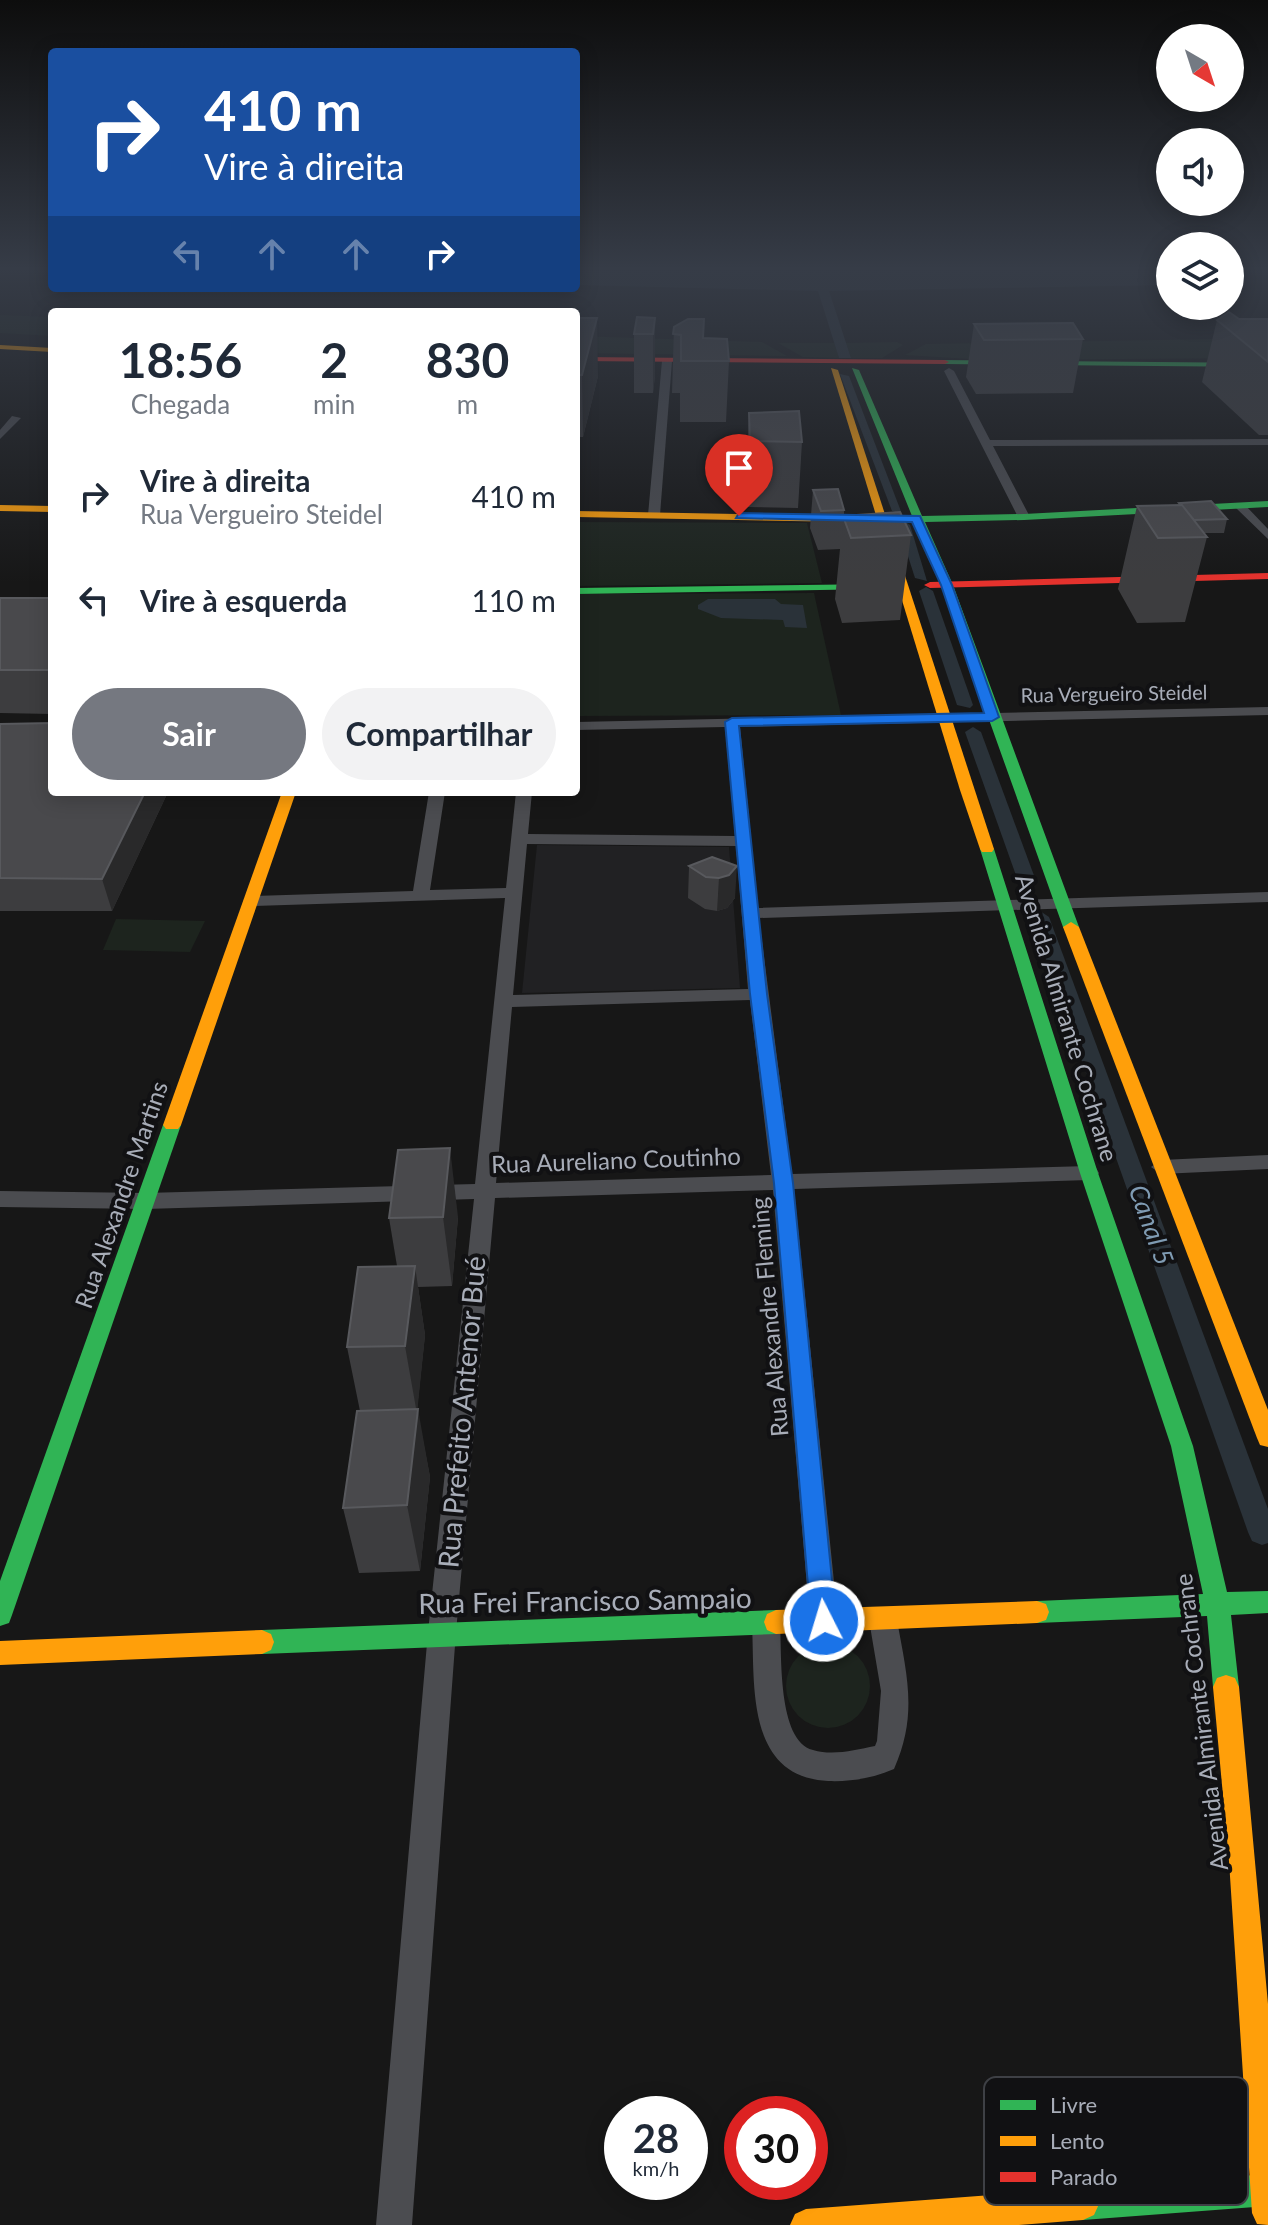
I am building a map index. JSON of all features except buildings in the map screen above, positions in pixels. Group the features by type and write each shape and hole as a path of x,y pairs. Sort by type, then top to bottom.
{"main road":[{"name":"Avenida Almirante Cochrane","path":"836,375 901,519 935,561 988,717 1268,1438"},
{"name":"Avenida Almirante Cochrane","path":"856,375 901,519 896,563 906,586 944,718 1011,904 1089,1173 1182,1446 1218,1605 1243,1861 1268,2213"},
{"path":"580,514 654,515 862,529 901,519 1024,517 1268,504"},
{"path":"0,508 48,509"},
{"path":"935,561 955,526 952,518"},
{"path":"862,529 896,563"},
{"path":"580,591 1268,576"},
{"name":"Rua Alexandre Martins","path":"0,1615 288,796"},
{"name":"Rua Frei Francisco Sampaio","path":"0,1653 442,1632 883,1620 1268,1602"},
{"path":"806,2225 1069,2205"}],"street":[{"path":"654,515 666,375"},
{"path":"951,375 1024,517"},
{"path":"0,436 16,418"},
{"path":"985,443 1268,442"},
{"path":"1240,506 1268,536"},
{"name":"Rua Vergueiro Steidel","path":"580,726 1268,711"},
{"name":"Rua Alexandre Fleming","path":"732,722 758,994 783,1183 824,1621"},
{"path":"421,896 436,796"},
{"name":"Rua Prefeito Antenor Bué","path":"394,2225 442,1632 524,796"},
{"path":"519,839 744,841"},
{"path":"251,901 512,893"},
{"path":"751,913 1268,897"},
{"path":"503,1001 758,994"},
{"path":"1161,1167 1268,1162"},
{"name":"Rua Aureliano Coutinho","path":"0,1199 145,1201 1089,1173"},
{"path":"766,1624 772,1709 779,1741 795,1761 823,1768 852,1767 884,1759 895,1739 896,1704 883,1620"}],"shaded area":[{"path":"580,522 807,523 822,583 580,586"},
{"path":"814,593 841,715 580,716 580,594"},
{"path":"708,599 775,599 781,604 803,605 807,628 785,627 783,620 721,618 698,609 698,605"},
{"path":"537,845 729,847 740,988 522,993"},
{"path":"116,919 205,921 190,952 103,950"},
{"path":"820,1644 836,1644 852,1651 863,1662 870,1686 867,1702 858,1716 836,1728 820,1728 804,1721 793,1710 786,1694 786,1678 793,1662 804,1651"}],"waterway":[{"name":"Canal 5","path":"844,376 898,511"},
{"name":"Canal 5","path":"904,525 922,578"},
{"name":"Canal 5","path":"926,591 965,705"},
{"name":"Canal 5","path":"973,732 1027,881"},
{"name":"Canal 5","path":"1040,917 1262,1532"}],"traffic: fast":[{"path":"857,375 947,585 1071,927"},
{"path":"898,519 1024,517 1268,504"},
{"path":"580,591 878,586"},
{"path":"987,849 1089,1173 1182,1446 1218,1605 1226,1687"},
{"path":"0,1615 172,1125"},
{"path":"1037,1612 1268,1602"},
{"path":"262,1642 776,1622"},
{"path":"1248,2192 1268,2190"}],"traffic: slow":[{"path":"836,375 987,849"},
{"path":"0,508 48,509"},
{"path":"580,514 850,519"},
{"path":"172,1125 288,796"},
{"path":"1071,927 1268,1438"},
{"path":"776,1622 1037,1612"},
{"path":"0,1653 262,1642"},
{"path":"1226,1687 1243,1861 1268,2213"},
{"path":"806,2225 1070,2205"}],"traffic: jam":[{"path":"930,585 1268,576"}],"route":[{"path":"739,516 916,519 947,585 992,717 732,722 758,994 783,1183 824,1621"}]}
